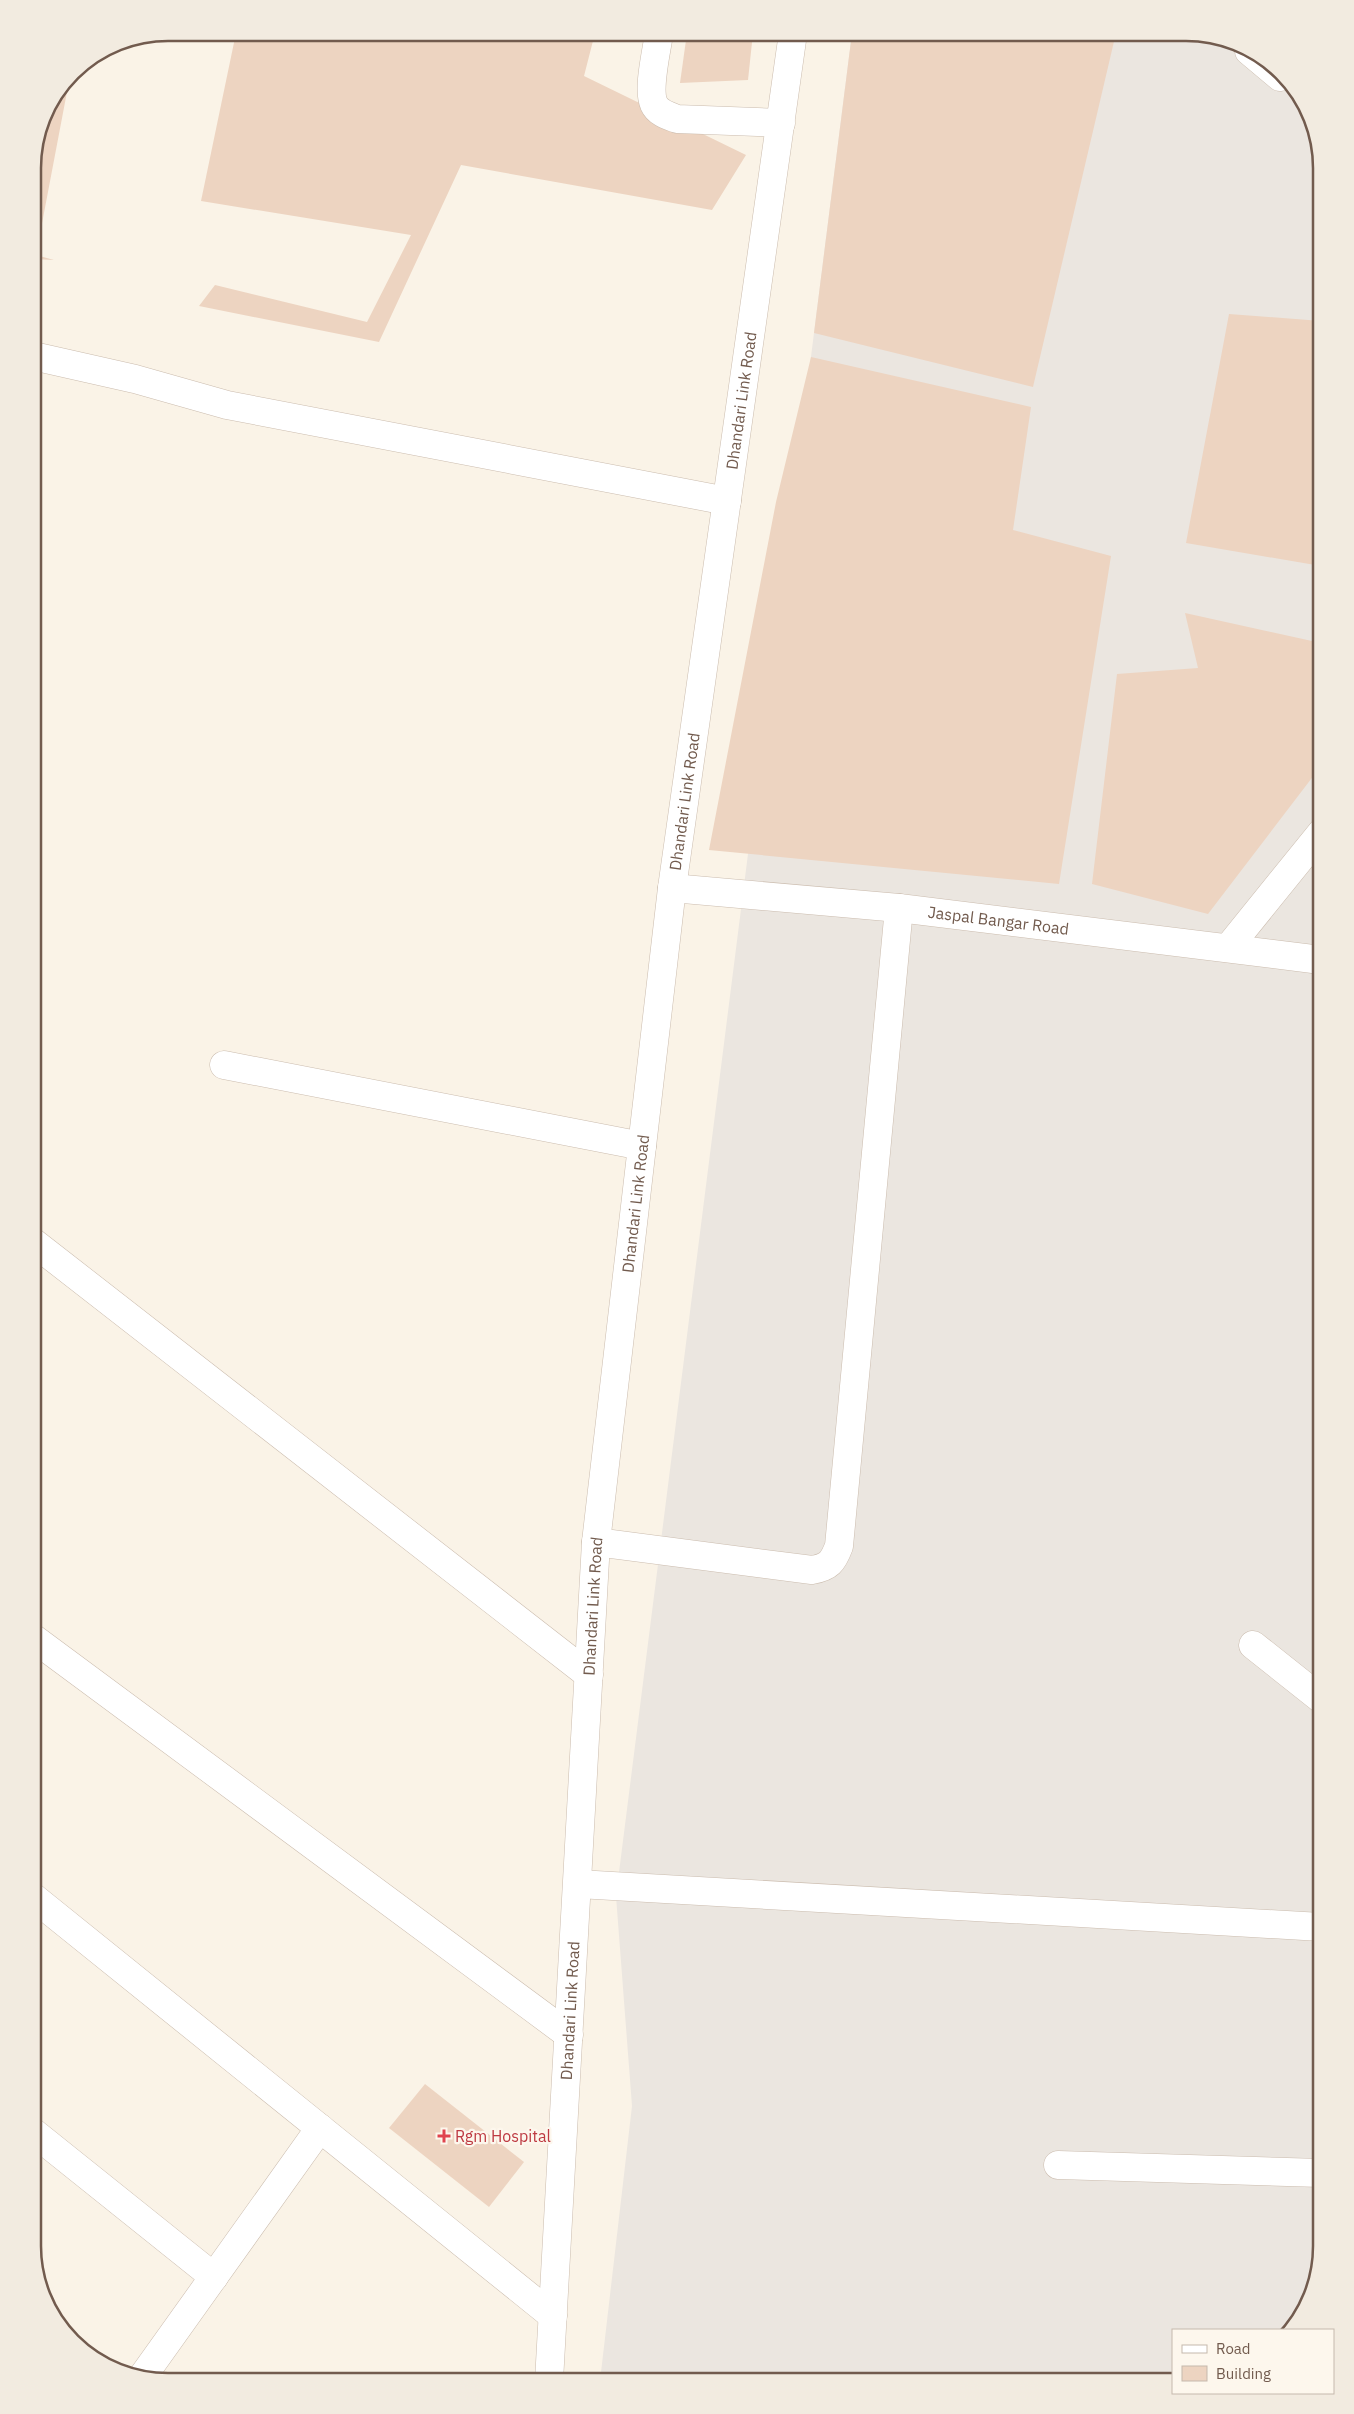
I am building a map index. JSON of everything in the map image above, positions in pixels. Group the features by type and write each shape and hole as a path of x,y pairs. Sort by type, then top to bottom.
{"street":[{"path":"658,41 652,90 654,105 662,113 677,119 781,123"},
{"name":"Dhandari Link Road","path":"550,2372 596,1542 672,888 792,42"},
{"path":"42,358 135,379 227,406 727,501"},
{"path":"1228,948 1313,844"},
{"name":"Jaspal Bangar Road","path":"672,888 899,908 1313,959"},
{"path":"596,1542 812,1570 824,1568 833,1561 840,1536 899,908"},
{"path":"224,1065 642,1146"},
{"path":"41,1249 589,1675"},
{"path":"41,1644 569,2035"},
{"path":"1253,1645 1313,1692"},
{"path":"578,1884 1313,1926"},
{"path":"41,1904 553,2316"},
{"path":"147,2370 320,2128"},
{"path":"41,2139 214,2277"},
{"path":"1058,2165 1313,2173"}],"shaded area":[{"path":"851,42 1194,42 1226,48 1242,54 1269,73 1291,98 1300,112 1308,135 1313,168 1313,2246 1312,2262 1300,2302 1281,2329 1172,2329 1172,2373 601,2372 632,2106 616,1896"}],"building":[{"path":"234,41 593,41 584,76 746,155 712,210 461,165 379,342 199,306 215,285 367,322 411,235 201,201"},
{"path":"686,42 752,42 748,80 680,83"},
{"path":"851,42 1114,42 1033,387 814,333"},
{"path":"67,93 42,224 42,152 54,112"},
{"path":"42,257 54,260 42,259"},
{"path":"1229,314 1313,320 1313,565 1186,543"},
{"path":"811,357 1031,407 1013,530 1111,556 1059,884 709,850 776,502"},
{"path":"1185,613 1313,641 1313,776 1208,914 1092,884 1117,674 1198,668"},
{"path":"425,2084 524,2162 489,2207 389,2128"}],"place":[{"name":"Rgm Hospital","path":"444,2136"}]}
